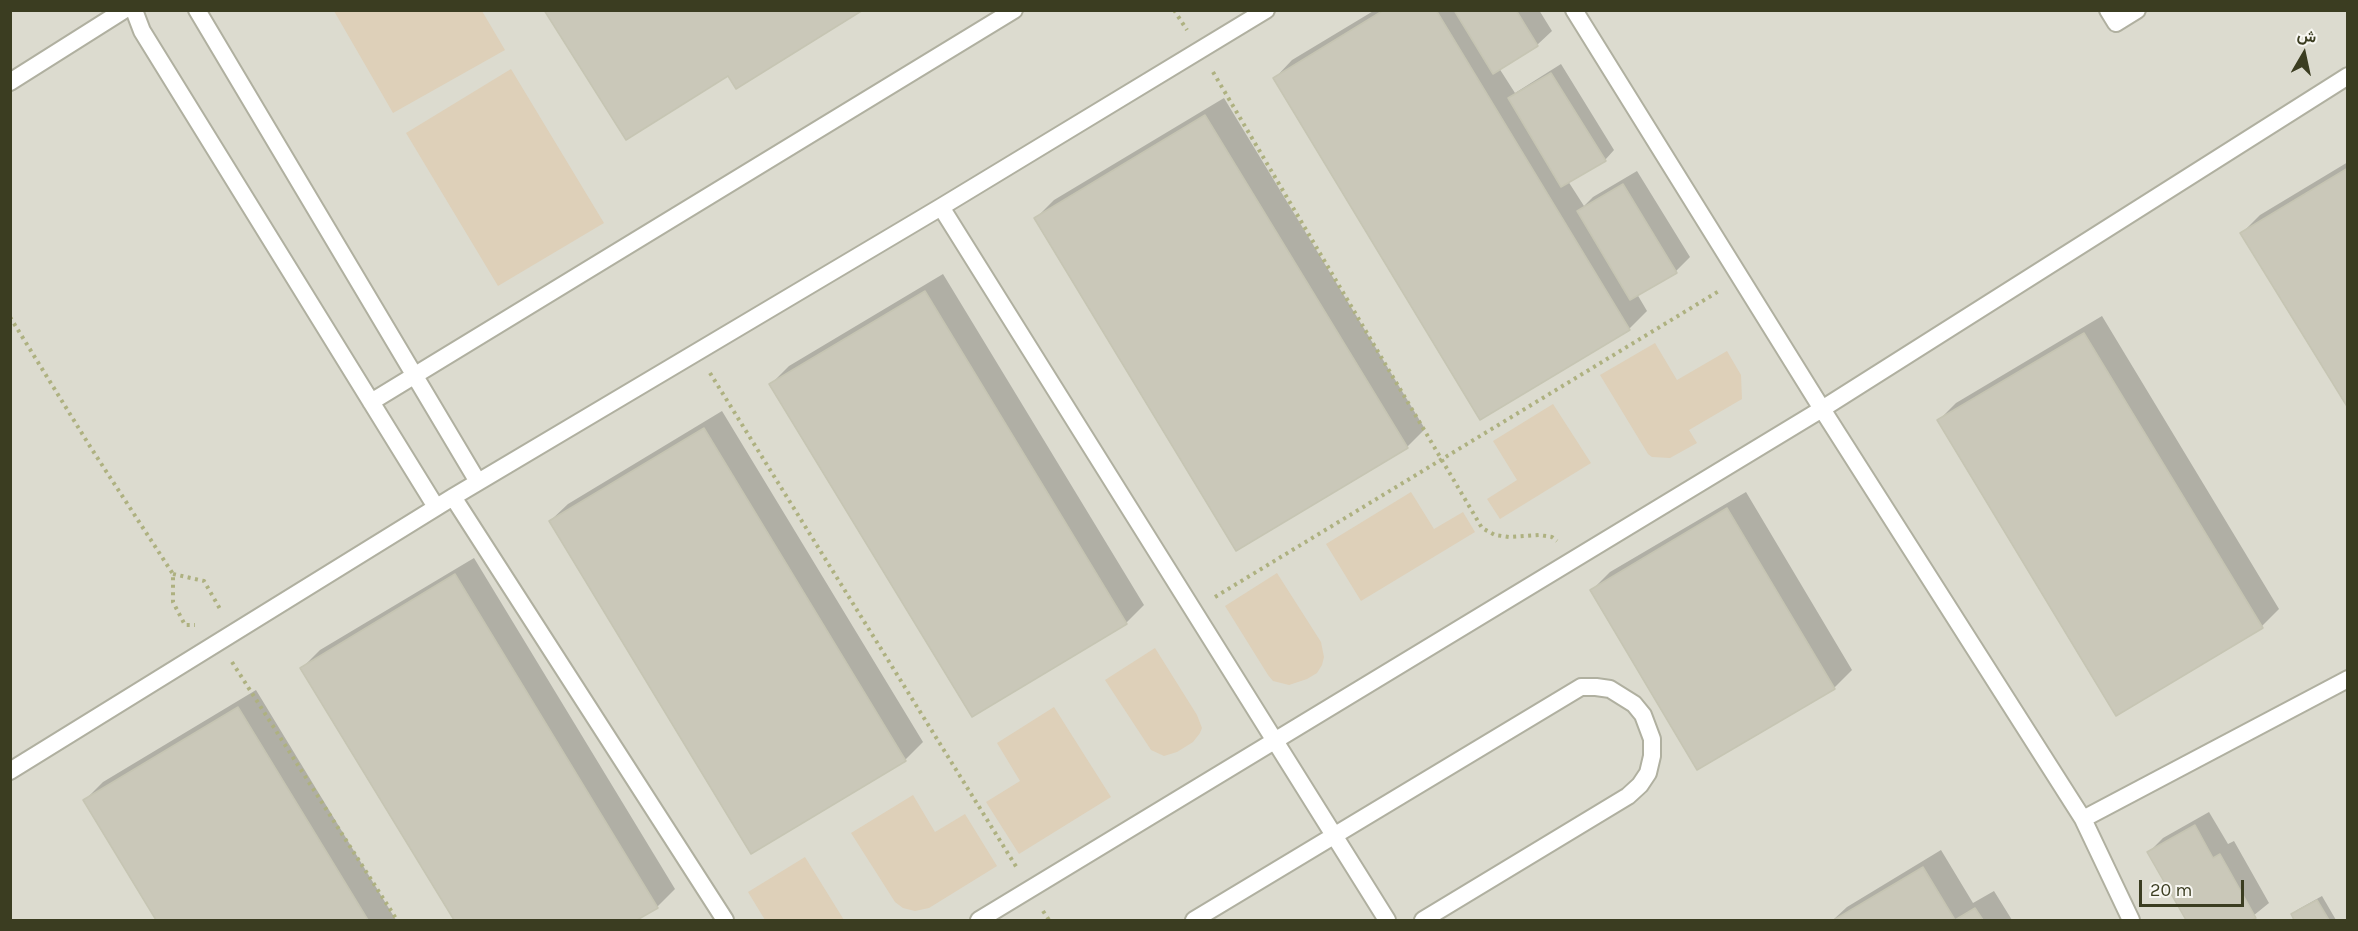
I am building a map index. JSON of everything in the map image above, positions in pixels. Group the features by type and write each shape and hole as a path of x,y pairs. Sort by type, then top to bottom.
{"lane":[{"path":"10,82 124,10"},
{"path":"134,10 142,31 436,507"},
{"path":"197,10 478,482"},
{"path":"371,402 1014,10"},
{"path":"10,771 436,507 941,207 1266,10"},
{"path":"1574,10 1822,409 2083,819 2131,921"},
{"path":"2108,10 2116,23 2137,10"},
{"path":"978,921 1822,409 2348,76"},
{"path":"941,207 1387,921"},
{"path":"453,497 725,921"},
{"path":"2083,819 2348,679"},
{"path":"1194,921 1581,687 1610,689 1634,704 1643,715 1652,739 1652,756 1648,772 1640,785 1628,796 1423,921"}],"path":[{"path":"1174,10 1200,50 1482,528 1495,535 1509,537 1539,535 1552,537 1573,560"},
{"path":"1194,610 1740,278"},
{"path":"10,317 173,574 173,602 184,625 201,626"},
{"path":"697,352 1049,921"},
{"path":"173,574 204,581 221,608 215,617"},
{"path":"219,641 397,921"}],"shaded area":[{"path":"11,11 2347,11 2347,920 11,920"},
{"path":"334,11 482,11 505,50 393,113"},
{"path":"511,69 604,223 498,286 406,133"},
{"path":"1655,343 1677,380 1727,351 1741,375 1742,399 1689,430 1697,443 1670,458 1652,457 1648,454 1600,375"},
{"path":"1553,404 1591,463 1500,519 1487,499 1517,480 1493,441"},
{"path":"1411,492 1434,529 1463,512 1475,532 1361,601 1326,544"},
{"path":"1277,573 1321,642 1324,657 1317,673 1289,685 1273,681 1268,675 1225,606"},
{"path":"1155,648 1197,715 1202,728 1193,742 1177,752 1164,756 1151,750 1105,680"},
{"path":"1054,707 1111,797 1019,854 986,802 1020,781 997,743"},
{"path":"913,795 935,832 965,814 997,866 929,908 915,911 903,908 895,902 851,833"},
{"path":"805,857 844,920 765,920 748,892"}],"building":[{"path":"544,10 863,10 736,89 728,76 626,140"},
{"path":"1384,10 1436,10 1630,330 1480,420 1273,78"},
{"path":"1454,10 1516,10 1538,46 1493,74"},
{"path":"1551,73 1606,161 1561,187 1508,98"},
{"path":"1205,115 1408,448 1236,551 1034,218"},
{"path":"2348,168 2348,408 2240,233"},
{"path":"1623,184 1677,273 1630,300 1577,211"},
{"path":"925,291 1127,624 972,717 769,384"},
{"path":"2084,333 2263,628 2116,716 1937,420"},
{"path":"704,428 906,761 751,854 549,521"},
{"path":"1727,508 1835,689 1697,770 1590,590"},
{"path":"455,574 658,908 637,920 454,920 300,668"},
{"path":"238,707 368,920 156,920 83,800"},
{"path":"2195,825 2213,858 2220,854 2256,918 2252,920 2186,920 2147,852"},
{"path":"1923,867 1955,920 1834,920"},
{"path":"2317,900 2329,920 2294,920 2291,914"},
{"path":"1975,908 1983,920 1955,920"}]}
